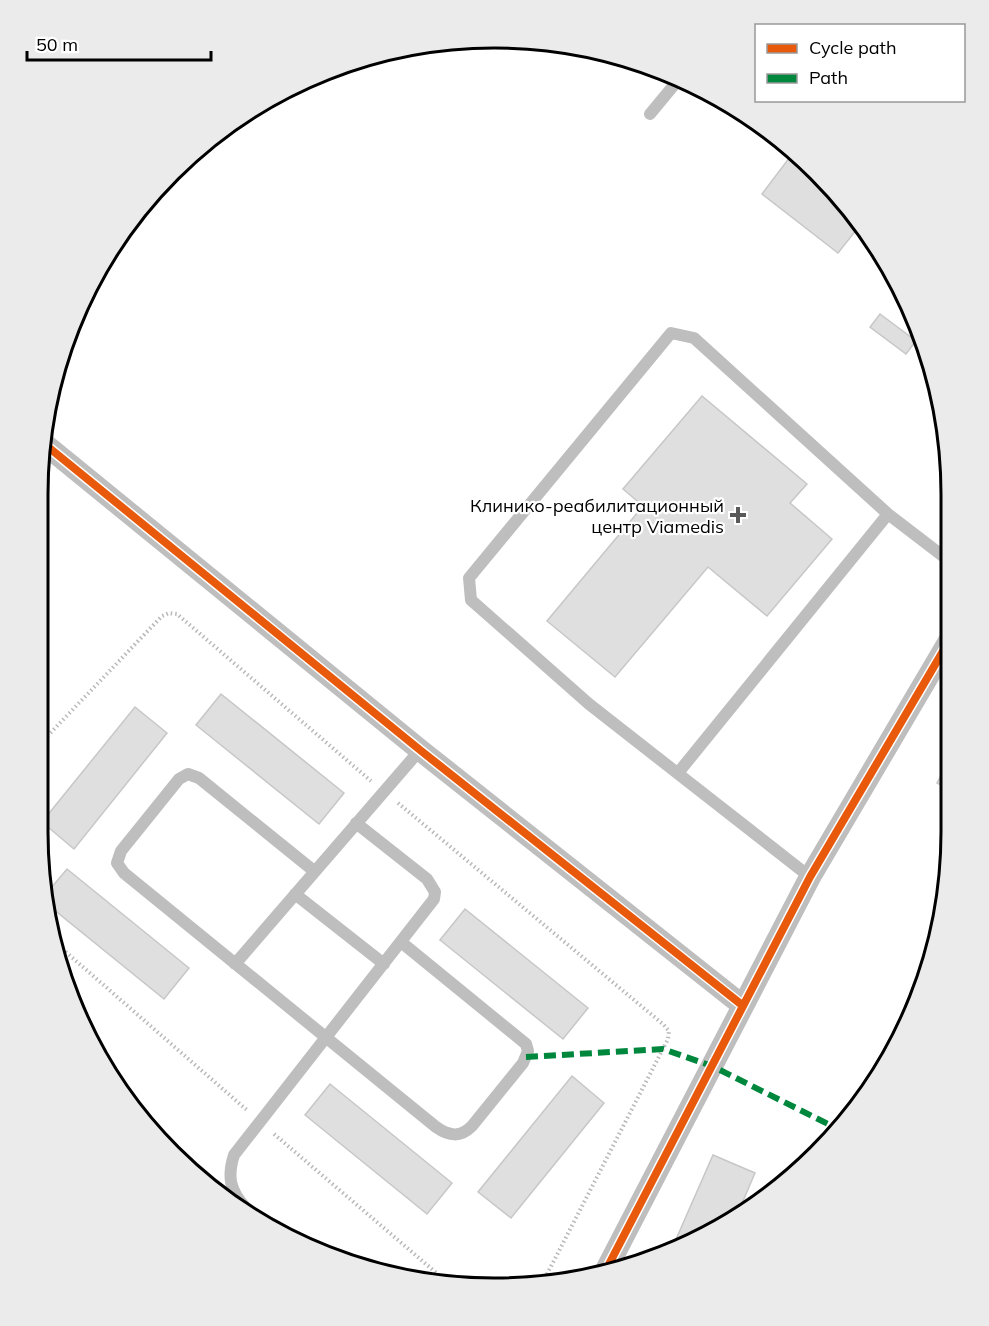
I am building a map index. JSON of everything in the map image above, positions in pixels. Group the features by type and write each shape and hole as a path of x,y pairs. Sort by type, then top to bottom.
{"street":[{"path":"51,449 420,750 742,1005"},
{"path":"611,1263 810,877 941,655"}],"lane":[{"path":"650,114 673,86"},
{"path":"810,877 589,704 471,600 469,578 671,333 694,338 888,514 941,555"},
{"path":"678,773 888,514"},
{"path":"235,964 420,750"},
{"path":"314,871 199,778 188,774 179,779 121,851 117,863 124,873 436,1127 455,1135 465,1132 523,1063 528,1051 526,1044 400,942"},
{"path":"237,1196 232,1187 229,1170 234,1155 258,1120 326,1038 430,905 435,892 427,879 356,823"},
{"path":"295,894 384,964"}],"building":[{"path":"789,159 830,200 855,231 838,253 762,194"},
{"path":"880,314 912,338 914,343 906,354 870,327"},
{"path":"702,396 807,484 790,503 832,539 767,616 708,567 615,677 547,621 643,506 623,489"},
{"path":"221,694 344,793 319,824 196,725"},
{"path":"135,707 167,733 74,849 48,827 48,815"},
{"path":"67,869 189,968 164,999 56,911 52,887"},
{"path":"465,909 588,1008 563,1039 440,940"},
{"path":"572,1076 604,1103 511,1218 478,1192"},
{"path":"330,1084 452,1183 427,1214 305,1115"},
{"path":"713,1155 755,1173 742,1204 676,1239"}],"marked path":[{"path":"526,1057 663,1049 712,1066 831,1125"}],"cycle path":[{"path":"51,449 420,750 742,1005"},
{"path":"610,1263 810,877 941,655"}],"place":[{"name":"Клинико-реабилитационный центр Viamedis","path":"738,515"}]}
